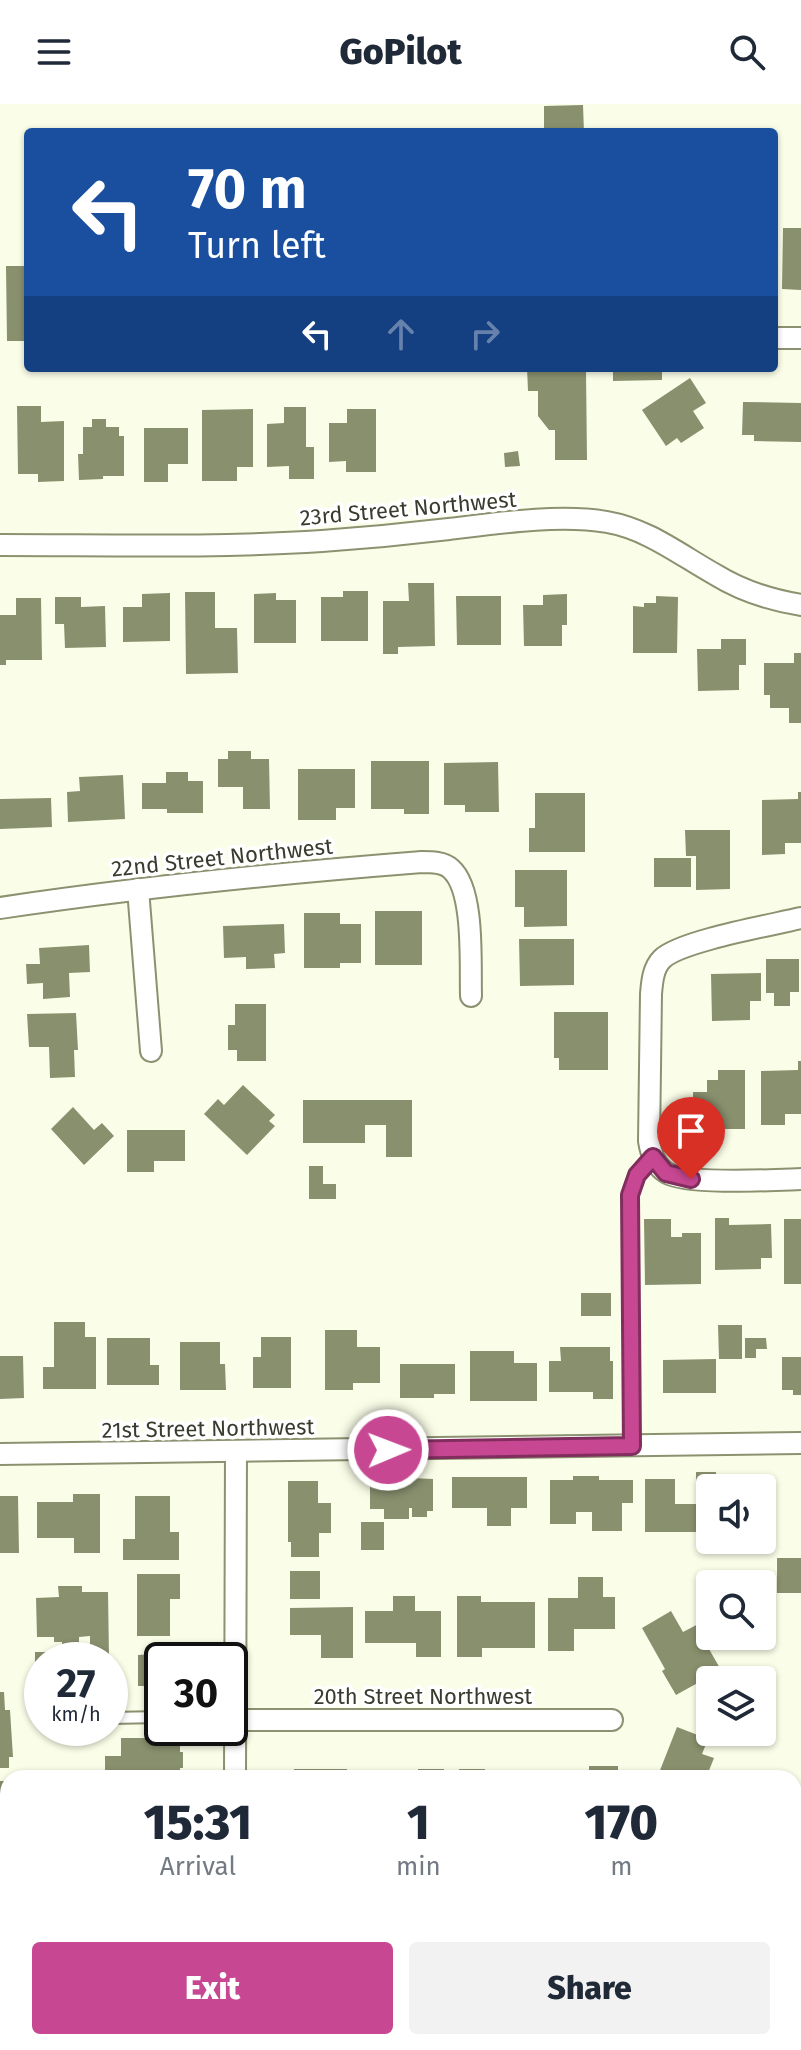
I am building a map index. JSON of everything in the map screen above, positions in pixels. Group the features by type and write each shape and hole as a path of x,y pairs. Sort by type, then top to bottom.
{"street":[{"path":"778,338 801,338"},
{"name":"23rd Street Northwest","path":"0,545 251,544 401,535 530,521 580,520 623,525 652,536 717,576 747,590 774,600 801,605"},
{"name":"22nd Street Northwest","path":"0,908 280,873 437,863 450,867 463,885 467,901 471,996"},
{"path":"138,889 151,1051"},
{"path":"801,918 698,942 662,959 654,975 651,994 649,1141 656,1163 672,1176 691,1179 801,1179"},
{"name":"21st Street Northwest","path":"0,1454 801,1443"},
{"path":"234,1642 236,1452"},
{"name":"20th Street Northwest","path":"248,1717 612,1720"},
{"path":"234,1746 235,1770"}],"lane":[{"path":"632,1446 630,1195 637,1175 656,1163"}],"building":[{"path":"583,105 584,128 544,128 544,106"},
{"path":"783,228 801,228 801,290 782,289"},
{"path":"6,266 24,266 24,341 7,341"},
{"path":"527,372 586,372 587,460 555,460 555,430 549,430 538,416 538,391 528,391"},
{"path":"613,372 662,372 662,380 613,381"},
{"path":"690,378 706,403 693,411 704,428 681,443 677,438 666,446 642,410"},
{"path":"743,402 801,403 801,442 754,441 754,435 742,435"},
{"path":"17,406 41,406 41,422 64,421 64,481 38,482 38,474 18,474"},
{"path":"284,407 306,407 306,447 314,447 314,479 289,479 289,466 267,467 267,424 284,423"},
{"path":"253,409 253,467 237,467 237,481 202,481 202,410"},
{"path":"347,409 376,409 376,472 346,472 346,461 329,462 329,423 347,423"},
{"path":"92,419 106,419 106,427 119,427 119,436 124,436 124,476 79,480 78,454 83,454 83,427 92,427"},
{"path":"144,428 188,428 188,464 168,464 168,482 144,482"},
{"path":"518,451 520,466 505,467 504,453"},
{"path":"408,583 434,583 435,646 398,647 398,654 383,654 383,601 409,601"},
{"path":"343,591 368,591 368,641 321,641 321,597 343,597"},
{"path":"185,592 215,592 215,628 237,628 238,673 186,674"},
{"path":"170,593 170,641 123,642 123,607 142,607 142,594"},
{"path":"276,593 276,600 296,600 296,643 254,643 254,594"},
{"path":"567,594 567,625 562,625 562,646 524,646 523,605 543,605 543,595"},
{"path":"456,596 501,596 501,645 457,645"},
{"path":"656,596 678,597 677,653 633,653 633,606 644,607 644,603 656,603"},
{"path":"55,597 81,597 81,607 105,606 106,647 65,648 64,624 55,624"},
{"path":"16,598 41,598 42,660 6,660 6,665 0,665 0,615 16,615"},
{"path":"721,639 746,639 746,665 739,665 739,690 698,691 697,649 721,649"},
{"path":"794,653 801,653 801,723 789,723 789,708 770,708 770,695 764,695 764,663 794,663"},
{"path":"228,751 251,751 251,759 269,759 270,809 243,809 243,787 218,787 218,759 228,759"},
{"path":"371,761 429,761 429,814 404,814 404,809 371,809"},
{"path":"498,762 499,812 465,812 465,805 444,805 444,763"},
{"path":"298,769 355,769 355,808 336,808 336,820 298,820"},
{"path":"166,772 188,772 188,781 203,781 203,813 142,809 142,783 166,783"},
{"path":"123,775 125,819 68,822 67,792 80,791 79,777"},
{"path":"798,792 801,792 801,843 785,843 785,854 762,855 762,800 798,799"},
{"path":"535,793 585,793 585,852 529,852 529,828 535,828"},
{"path":"51,798 52,827 0,829 0,799"},
{"path":"685,830 730,830 730,889 696,890 696,856 686,856"},
{"path":"654,858 691,858 691,887 654,887"},
{"path":"515,870 567,870 567,926 524,927 524,907 515,907"},
{"path":"375,911 422,911 422,965 375,965"},
{"path":"304,913 340,913 340,924 361,924 361,963 340,963 340,968 304,968"},
{"path":"284,924 285,953 274,954 275,968 246,969 246,957 224,958 223,926"},
{"path":"519,939 574,939 574,985 520,986"},
{"path":"89,945 90,972 69,973 70,997 43,999 43,983 27,984 26,964 40,964 39,948"},
{"path":"766,959 799,959 799,992 790,992 790,1006 774,1006 774,993 766,993"},
{"path":"761,973 761,1001 750,1001 750,1020 712,1021 711,974"},
{"path":"235,1004 266,1004 266,1061 237,1061 237,1050 228,1050 228,1025 235,1025"},
{"path":"554,1012 608,1012 608,1070 559,1070 559,1058 554,1058"},
{"path":"76,1013 78,1050 74,1050 75,1077 50,1078 49,1047 29,1047 27,1014"},
{"path":"798,1061 801,1061 801,1114 785,1114 785,1125 761,1125 761,1071 798,1070"},
{"path":"718,1070 745,1070 745,1129 719,1129 719,1122 693,1122 693,1092 707,1092 707,1080 718,1080"},
{"path":"243,1085 275,1115 269,1121 275,1126 247,1155 204,1114 218,1099 224,1105"},
{"path":"303,1100 412,1100 412,1157 386,1157 386,1125 365,1125 365,1143 303,1143"},
{"path":"73,1107 94,1130 102,1123 114,1136 84,1165 51,1129"},
{"path":"127,1130 185,1130 185,1161 154,1161 154,1172 127,1172"},
{"path":"309,1166 323,1166 323,1184 336,1184 336,1199 309,1199"},
{"path":"715,1218 729,1218 729,1225 771,1224 772,1258 761,1258 761,1269 715,1270"},
{"path":"644,1219 671,1219 671,1237 682,1237 682,1233 701,1233 701,1284 645,1285"},
{"path":"784,1219 801,1219 801,1284 784,1284"},
{"path":"581,1293 611,1293 611,1316 581,1316"},
{"path":"54,1322 85,1322 85,1337 96,1337 96,1389 43,1389 43,1367 54,1367"},
{"path":"718,1325 742,1325 742,1359 719,1359"},
{"path":"325,1330 357,1330 357,1347 380,1347 380,1383 353,1383 353,1390 325,1390"},
{"path":"261,1337 291,1337 291,1388 253,1388 253,1357 261,1357"},
{"path":"107,1338 150,1338 150,1365 159,1365 159,1385 107,1385"},
{"path":"745,1338 766,1338 767,1349 756,1349 756,1358 745,1358"},
{"path":"180,1342 220,1342 220,1364 225,1364 226,1390 180,1390"},
{"path":"560,1347 610,1347 613,1399 593,1399 593,1392 549,1392 549,1361 561,1361"},
{"path":"470,1351 514,1351 514,1363 537,1363 537,1401 470,1401"},
{"path":"0,1356 23,1356 24,1398 0,1399"},
{"path":"782,1357 801,1357 801,1395 793,1395 793,1390 782,1390"},
{"path":"716,1359 716,1393 663,1393 663,1360"},
{"path":"400,1364 455,1364 455,1394 434,1394 434,1398 400,1398"},
{"path":"573,1476 633,1480 633,1503 622,1503 622,1531 592,1531 592,1512 576,1512 576,1524 550,1524 550,1480 573,1480"},
{"path":"452,1477 527,1477 527,1508 511,1508 511,1526 487,1526 487,1508 452,1508"},
{"path":"370,1479 433,1479 433,1511 427,1511 427,1517 412,1517 412,1508 409,1508 409,1519 384,1519 384,1509 370,1509"},
{"path":"645,1479 675,1479 675,1504 696,1504 696,1532 645,1532"},
{"path":"288,1481 318,1481 318,1503 331,1503 331,1533 319,1533 319,1557 291,1557 291,1542 288,1542"},
{"path":"73,1494 100,1494 100,1553 74,1553 74,1538 37,1538 37,1502 73,1502"},
{"path":"0,1496 18,1496 19,1553 0,1553"},
{"path":"135,1496 170,1496 170,1532 179,1532 179,1560 123,1560 123,1539 135,1539"},
{"path":"361,1522 384,1522 384,1550 361,1550"},
{"path":"777,1558 801,1558 801,1593 777,1593"},
{"path":"290,1571 320,1571 320,1599 290,1599"},
{"path":"137,1574 180,1574 180,1599 170,1599 170,1636 137,1636"},
{"path":"578,1577 603,1577 603,1597 615,1597 615,1629 574,1629 574,1651 548,1651 548,1598 578,1598"},
{"path":"58,1586 82,1586 82,1592 108,1592 109,1642 90,1642 90,1636 79,1637 79,1642 54,1642 54,1637 37,1637 36,1598 59,1597"},
{"path":"393,1596 415,1596 415,1611 441,1611 441,1657 416,1657 416,1643 365,1643 365,1611 393,1611"},
{"path":"457,1596 481,1596 481,1602 535,1602 535,1648 482,1648 482,1657 457,1657"},
{"path":"353,1607 353,1658 321,1658 321,1635 290,1635 290,1608"},
{"path":"671,1611 683,1632 696,1625 696,1650 710,1650 719,1666 696,1666 696,1684 676,1695 642,1628"},
{"path":"138,1655 144,1655 144,1686 138,1686"},
{"path":"0,1692 4,1692 5,1710 10,1710 13,1757 9,1757 9,1768 0,1768"},
{"path":"677,1727 696,1734 696,1746 705,1746 702,1754 714,1758 709,1770 660,1770"},
{"path":"128,1738 144,1738 144,1746 180,1746 183,1768 105,1770 105,1756 121,1756 121,1746 128,1746"},
{"path":"589,1766 618,1766 618,1770 589,1770"},
{"path":"294,1769 347,1769 347,1770"}],"route":[{"path":"388,1450 632,1446 630,1195 637,1175 653,1157 666,1173 691,1179"}]}
